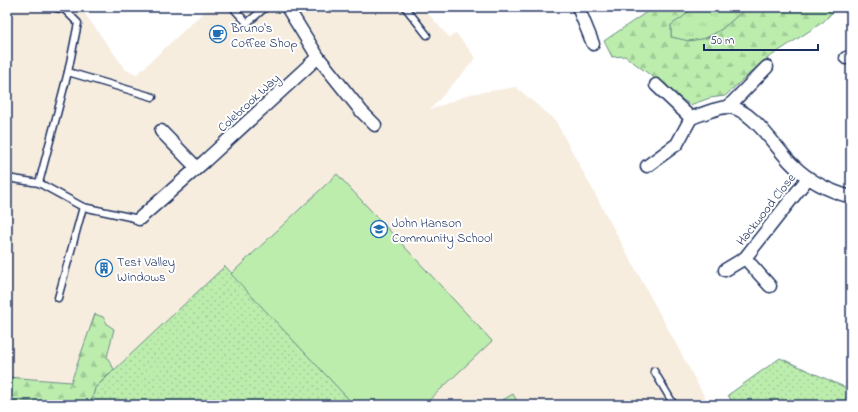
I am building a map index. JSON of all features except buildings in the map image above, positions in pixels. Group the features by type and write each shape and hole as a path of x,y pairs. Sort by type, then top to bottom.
{"street":[{"path":"286,7 318,57 362,112 375,125"},
{"path":"578,7 593,44"},
{"name":"Colebrook Way","path":"139,219 318,57"},
{"path":"728,107 767,67"},
{"path":"656,85 691,118"},
{"path":"647,166 677,144 691,118 728,107 742,110 754,121 793,165 808,178 821,186 851,197"},
{"path":"161,131 197,168"},
{"name":"Hackwood Close","path":"725,270 744,258 808,178"},
{"name":"Hackwood Close","path":"744,258 770,286"}],"lane":[{"path":"39,183 68,72 78,23 65,10 52,7"},
{"path":"235,10 248,23 266,7"},
{"path":"405,7 427,34"},
{"path":"68,72 153,97"},
{"path":"7,178 39,183 83,206 139,219"},
{"path":"58,298 83,206"},
{"path":"654,371 674,405"}],"shaded area":[{"path":"7,7 80,7 126,70 137,74 209,7 422,7 449,37 456,33 476,58 430,110 470,94 516,87 555,120 709,405 7,405"}],"green space":[{"path":"654,7 692,7 683,17 671,25 671,37 689,41 707,38 722,29 748,7 838,7 823,22 762,62 725,96 710,98 690,105 625,56 612,57 604,41"},
{"path":"692,7 748,7 728,24 706,38 689,41 671,37 671,24 683,17"},
{"path":"337,174 492,341 424,405 354,405 231,274"},
{"path":"225,266 354,405 91,405 95,388"},
{"path":"95,314 103,317 108,325 114,329 107,357 114,369 95,388 91,405 7,400 7,377 71,382"},
{"path":"780,358 851,390 851,405 734,405 728,395"},
{"path":"513,394 519,405 494,405"},
{"path":"7,400 81,405 7,405"}],"place":[{"name":"Bruno's Coffee Shop","path":"218,34"},
{"name":"John Hanson Community School","path":"379,229"},
{"name":"Test Valley Windows","path":"104,268"}]}
